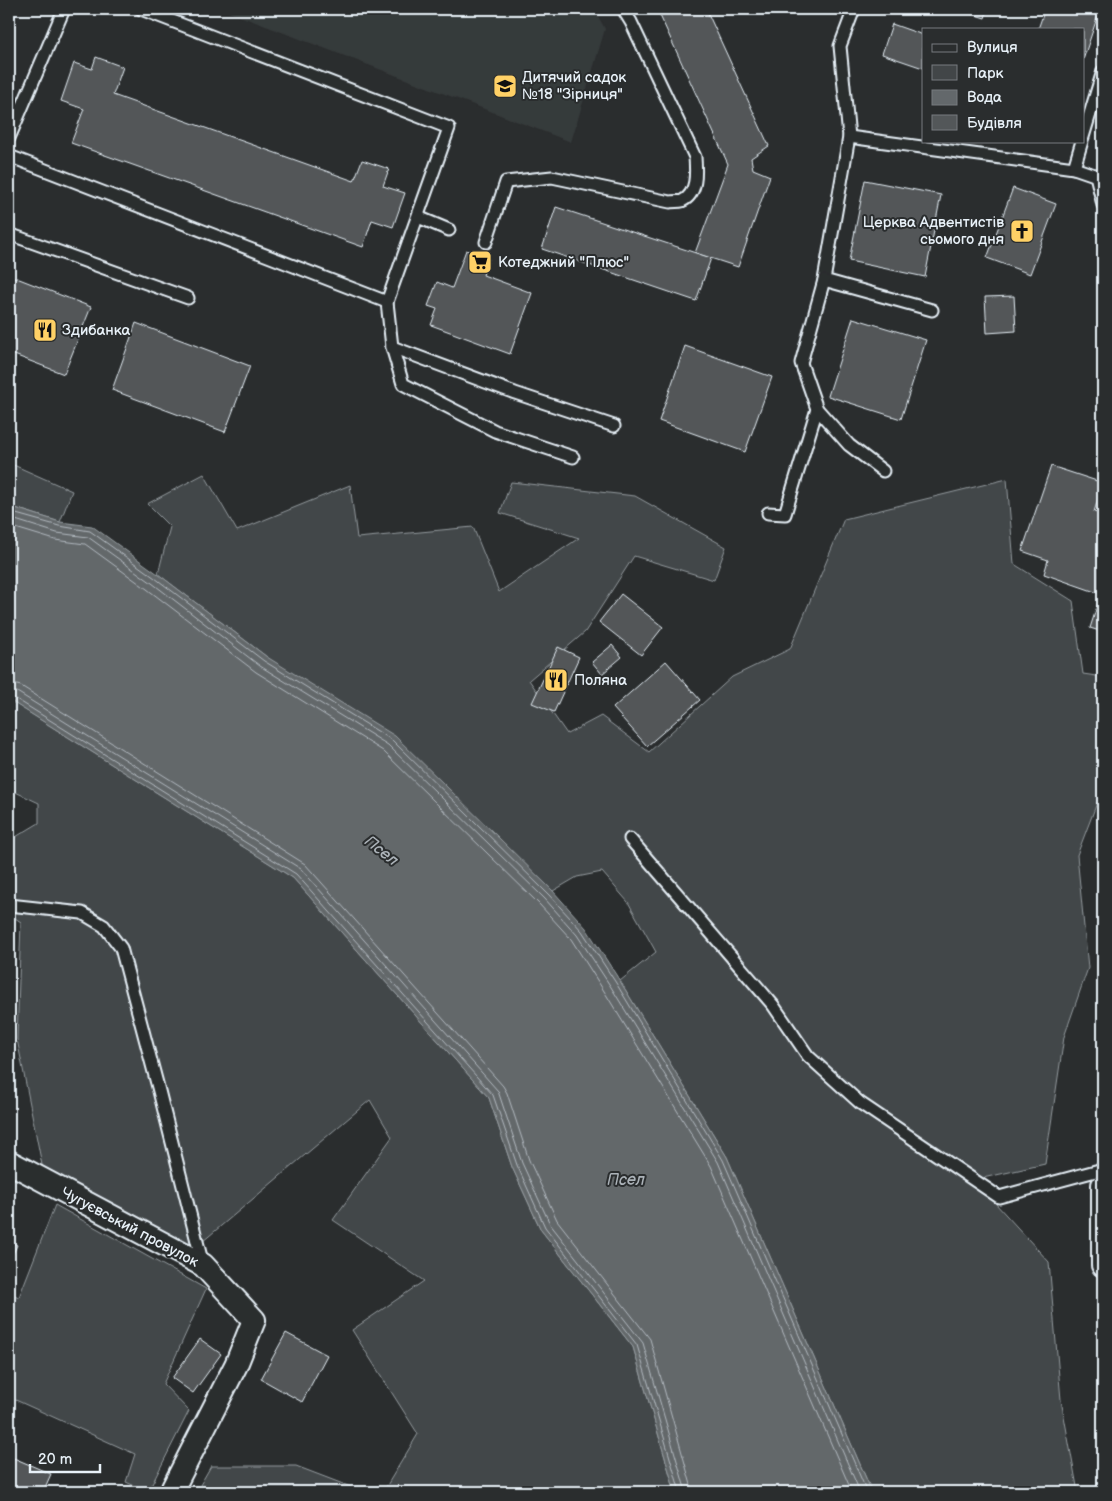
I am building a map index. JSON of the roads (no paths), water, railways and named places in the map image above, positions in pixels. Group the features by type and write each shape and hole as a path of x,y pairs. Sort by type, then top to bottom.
{"street":[{"name":"Чугуєвський провулок","path":"9,1162 203,1265 254,1320 236,1365 172,1492"},
{"path":"1103,1185 1103,1265"}],"lane":[{"path":"9,138 64,9"},
{"path":"141,9 449,128 387,302 392,347 404,384 495,431 572,457"},
{"path":"486,242 506,182 552,177 670,202 682,201 691,193 696,175 695,157 631,22 623,9"},
{"path":"854,9 840,46 849,137 824,280 801,363 818,409 849,445 882,471"},
{"path":"1084,134 1103,72"},
{"path":"849,137 1074,168 1100,176 1103,206"},
{"path":"1074,168 1082,142"},
{"path":"9,156 387,302"},
{"path":"418,217 449,230"},
{"path":"9,234 188,298"},
{"path":"824,280 932,310"},
{"path":"392,347 515,393 614,426"},
{"path":"768,513 785,514 818,409"},
{"path":"630,838 773,1005 808,1056 860,1103 999,1197 1103,1169"},
{"path":"9,905 82,913 104,926 121,948 203,1265"}],"water":[{"name":"Псел","path":"9,506 60,522 92,526 267,657 395,736 553,891 586,928 727,1157 872,1492 675,1492 633,1347 541,1230 512,1167 489,1098 293,878 9,700"}],"place":[{"name":"Дитячий садок №18 \"Зірниця\"","path":"505,86"},
{"name":"Церква Адвентистів сьомого дня","path":"1022,231"},
{"name":"Котеджний \"Плюс\"","path":"480,262"},
{"name":"Здибанка","path":"45,330"},
{"name":"Поляна","path":"556,680"}]}
